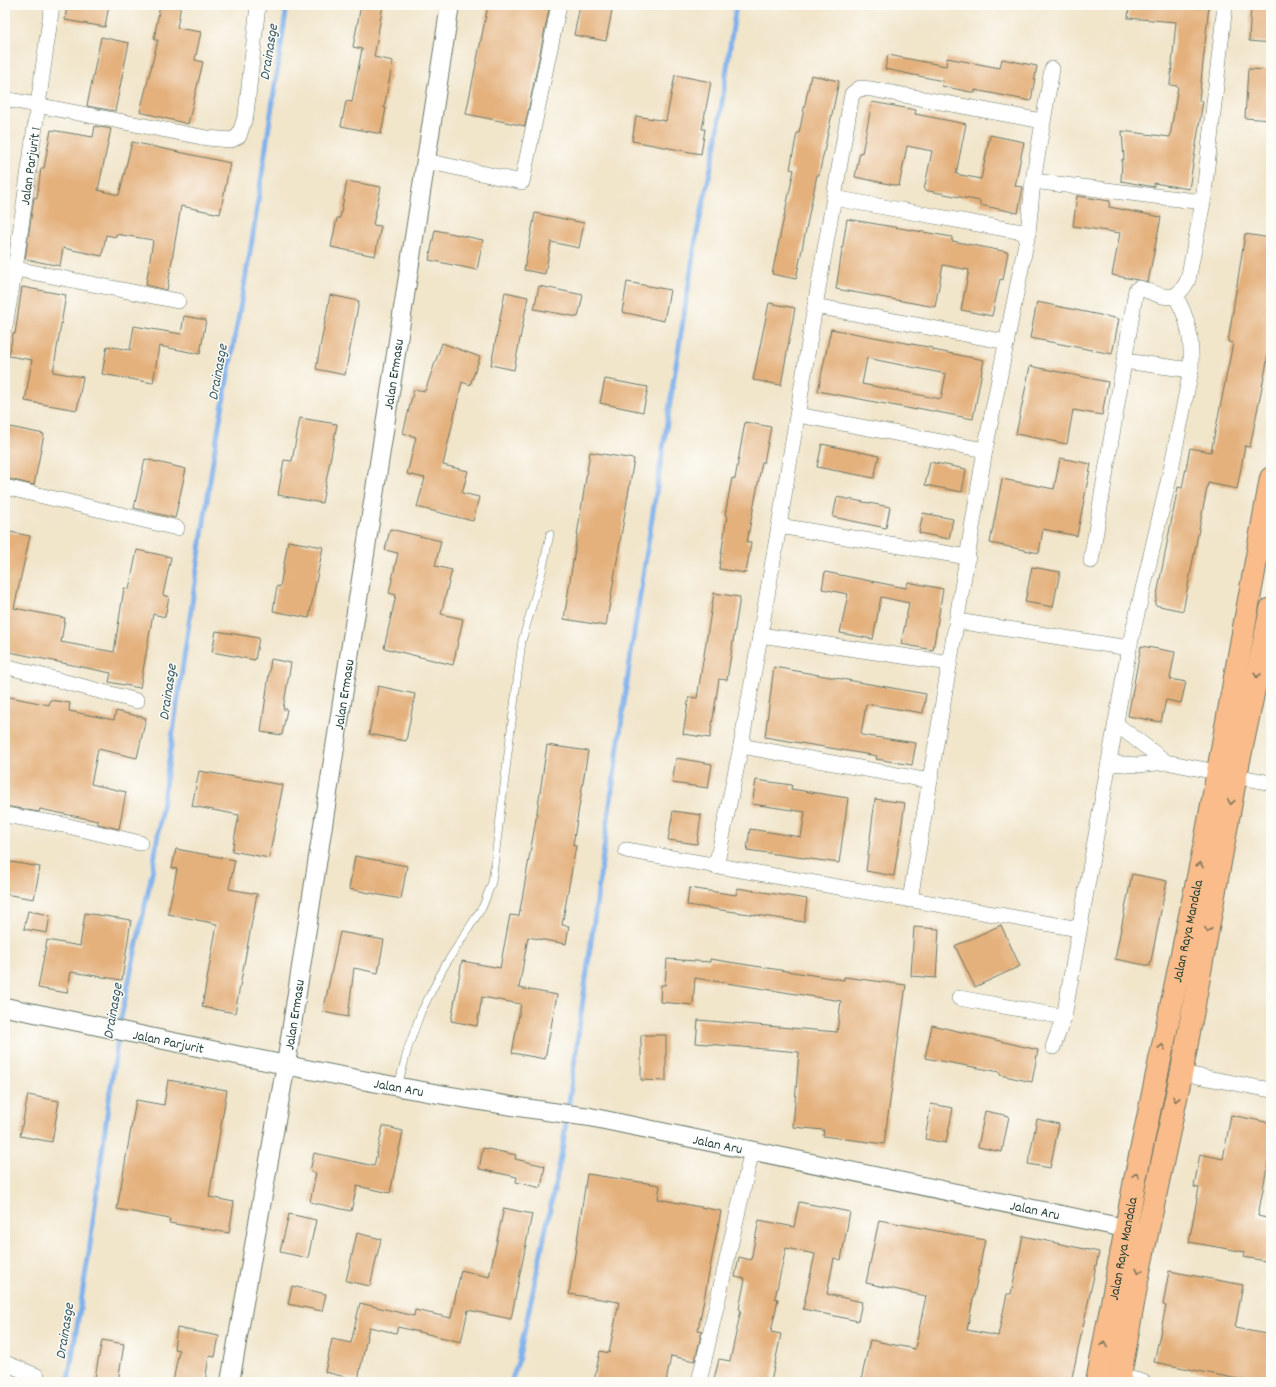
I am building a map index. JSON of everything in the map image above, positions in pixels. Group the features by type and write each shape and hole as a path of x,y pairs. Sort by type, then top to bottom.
{"highway":[{"name":"Jalan Raya Mandala","path":"1120,1379 1138,1276 1181,1073 1227,774 1266,538 1271,478"},
{"name":"Jalan Raya Mandala","path":"1097,1382 1125,1229 1227,774 1271,609"}],"street":[{"name":"Jalan Parjurit 1","path":"5,326 10,268 52,5"},
{"path":"5,99 207,138 231,140 239,136 243,129 246,114 258,5"},
{"name":"Jalan Ermasu","path":"230,1382 286,1064 450,5"},
{"path":"426,161 522,182 558,5"},
{"path":"1091,561 1136,290 1139,288 1169,298 1182,292 1188,280 1203,202 1225,5"},
{"path":"910,900 985,450 1028,233 1033,181 1052,69"},
{"path":"716,867 741,746 798,415 814,306 852,94 860,88 879,90 1042,121"},
{"path":"1033,181 1203,202"},
{"path":"834,198 1028,233"},
{"path":"10,268 178,301"},
{"path":"1053,1047 1064,1017 1129,648 1170,474 1191,370 1192,342 1184,310 1175,296"},
{"path":"814,306 1007,342"},
{"path":"1124,360 1191,370"},
{"path":"798,415 985,450"},
{"path":"5,487 177,528"},
{"path":"779,526 968,557"},
{"path":"957,621 1129,648"},
{"path":"760,635 950,663"},
{"path":"5,666 137,701"},
{"path":"1116,724 1166,762"},
{"path":"741,746 930,781"},
{"path":"1109,763 1138,765 1166,762 1271,783"},
{"path":"5,815 64,825 140,842"},
{"path":"626,850 716,867 1079,929"},
{"path":"959,998 1064,1017"},
{"name":"Jalan Parjurit","path":"5,1007 286,1064"},
{"name":"Jalan Aru","path":"286,1064 398,1086 546,1112 590,1117 1148,1233"},
{"path":"1181,1073 1271,1090"},
{"path":"698,1382 752,1150"},
{"path":"5,1364 37,1376"},
{"path":"1120,1379 1143,1382"}],"lane":[{"path":"398,1086 408,1048 421,1012 444,967 483,906 492,882 522,641 540,579 550,534"}],"building":[{"path":"67,5 109,5 105,27 65,20"},
{"path":"160,5 181,5 177,28 201,32 195,60 203,62 188,124 140,112 158,40 154,40"},
{"path":"361,5 383,5 374,57 393,61 384,108 386,108 381,134 341,126 346,101 352,102 362,49 353,47"},
{"path":"488,5 550,5 525,126 466,114"},
{"path":"580,5 613,5 606,41 574,35"},
{"path":"1129,5 1209,5 1199,101 1203,101 1189,189 1154,183 1154,187 1121,181 1122,159 1124,160 1122,131 1170,137 1178,86 1170,85 1176,22 1128,18"},
{"path":"1251,5 1271,5 1271,43 1249,41"},
{"path":"101,37 129,43 115,111 87,106"},
{"path":"888,55 946,66 947,58 1000,68 1002,59 1037,66 1031,101 975,90 975,93 942,86 943,81 885,69"},
{"path":"1248,69 1271,70 1271,120 1245,118"},
{"path":"675,75 711,82 702,129 705,129 701,154 632,141 636,116 666,121"},
{"path":"811,75 839,81 819,175 817,175 796,279 772,274 794,170 790,169 797,133 799,133"},
{"path":"872,102 916,110 915,114 966,124 956,174 981,179 990,135 1024,142 1015,186 1023,187 1018,213 980,205 980,201 924,190 932,151 907,146 899,186 855,177 860,152 862,153"},
{"path":"95,126 111,129 98,190 119,195 132,142 230,163 220,214 181,206 167,290 146,285 153,240 116,234 116,237 106,235 102,256 63,248 60,266 25,259 34,197 37,198 41,168 44,168 51,130 93,137"},
{"path":"347,181 381,187 373,225 381,226 375,256 331,247 337,218 340,218"},
{"path":"1077,196 1110,201 1109,207 1161,217 1148,282 1112,275 1120,233 1073,226"},
{"path":"535,213 584,223 579,248 551,242 545,274 524,270"},
{"path":"847,219 952,237 952,241 1008,252 1003,280 1000,279 992,316 961,310 969,270 943,265 935,307 836,289"},
{"path":"435,230 483,240 477,270 429,260"},
{"path":"1245,234 1271,238 1271,327 1266,367 1250,447 1245,446 1237,489 1208,483 1183,611 1155,605 1178,487 1182,488 1190,448 1211,452 1233,343 1228,342"},
{"path":"627,282 670,290 664,321 622,312"},
{"path":"539,286 583,295 578,317 534,309"},
{"path":"22,287 66,295 53,372 83,377 77,410 25,401 32,360 9,356 13,333 15,334"},
{"path":"505,292 528,297 514,370 491,365"},
{"path":"330,295 359,301 345,375 316,369"},
{"path":"1037,302 1119,319 1112,354 1030,338"},
{"path":"769,303 795,308 781,385 753,380"},
{"path":"184,316 206,320 200,354 159,346 153,383 102,374 107,346 130,350 134,326 181,334"},
{"path":"831,329 933,348 933,350 984,360 973,419 818,391","holes":["867,358 946,374 941,399 862,384"]},
{"path":"442,343 480,357 470,385 462,382 443,465 468,471 462,493 479,497 473,521 417,507 425,478 407,474 416,437 403,433 414,389 425,391"},
{"path":"1030,366 1108,382 1102,415 1073,410 1067,444 1016,434"},
{"path":"605,379 648,387 643,412 600,403"},
{"path":"300,418 337,424 322,503 278,495 284,460 292,461"},
{"path":"745,422 771,427 764,462 762,462 747,542 751,543 746,573 719,569 727,515 725,515 732,478 735,479"},
{"path":"5,426 44,434 34,485 5,478"},
{"path":"822,444 879,456 874,478 817,467"},
{"path":"590,452 634,459 606,626 564,619"},
{"path":"1060,458 1091,464 1077,536 1043,529 1039,553 990,543 1002,479 1054,489"},
{"path":"145,459 186,469 175,518 134,508"},
{"path":"930,462 966,469 962,492 925,485"},
{"path":"837,497 890,507 886,528 833,517"},
{"path":"923,513 953,519 949,539 919,533"},
{"path":"390,529 441,541 435,566 452,570 441,614 463,619 453,665 384,648 396,595 389,593 398,553 385,550"},
{"path":"5,531 30,536 14,608 65,618 61,642 114,652 124,588 129,589 137,550 171,557 163,595 169,597 165,617 153,614 140,688 109,682 111,673 5,651"},
{"path":"288,541 323,547 309,618 273,611 277,586 280,587"},
{"path":"1032,567 1060,572 1053,607 1025,602"},
{"path":"825,572 906,588 908,582 943,589 933,650 901,644 909,603 881,597 873,639 840,633 848,594 822,589"},
{"path":"714,593 740,597 727,680 719,679 710,738 683,734 689,697 697,698"},
{"path":"216,631 259,638 255,660 212,652"},
{"path":"1141,646 1175,652 1170,679 1186,682 1181,703 1166,700 1161,722 1128,716"},
{"path":"271,659 291,663 283,709 287,709 282,735 261,732"},
{"path":"774,667 926,694 923,713 866,704 861,735 916,743 912,765 876,759 877,756 765,737"},
{"path":"378,686 415,694 406,741 369,734"},
{"path":"5,696 49,705 50,700 70,703 69,711 114,720 116,711 146,718 137,758 98,749 91,784 126,792 119,829 98,824 98,821 40,809 39,812 5,806"},
{"path":"547,745 588,751 573,845 576,846 562,925 569,926 566,944 528,937 519,988 557,995 545,1059 512,1053 521,1004 482,997 477,1026 451,1021 462,961 500,968 510,915 519,916"},
{"path":"676,758 712,764 708,788 672,783"},
{"path":"199,771 283,785 269,858 232,851 239,815 192,806"},
{"path":"756,780 792,785 791,789 848,798 839,863 747,850 750,829 801,837 805,812 752,804"},
{"path":"875,799 905,803 894,876 866,871"},
{"path":"673,811 701,815 697,844 668,840"},
{"path":"176,849 235,860 229,889 257,894 235,1013 202,1007 217,924 168,914 177,869 172,868"},
{"path":"355,856 407,866 401,899 349,889"},
{"path":"5,861 40,867 34,899 5,894"},
{"path":"1132,874 1167,881 1150,966 1115,959"},
{"path":"689,888 736,895 737,888 807,899 804,922 687,905"},
{"path":"28,911 50,915 47,933 24,929"},
{"path":"85,913 131,920 122,980 71,972 67,993 38,988 47,940 80,946"},
{"path":"1001,925 1020,966 975,987 955,946"},
{"path":"914,927 939,929 936,978 911,976"},
{"path":"340,932 384,940 378,973 354,968 348,1017 323,1012"},
{"path":"667,959 710,962 710,959 844,980 844,977 906,985 884,1144 823,1136 824,1130 793,1127 799,1052 696,1043 698,1020 837,1032 841,1001 695,978 693,1005 660,1002 661,985 665,985"},
{"path":"932,1025 1038,1050 1032,1082 1000,1075 1000,1072 925,1058"},
{"path":"641,1035 666,1035 666,1081 641,1080"},
{"path":"168,1080 227,1090 209,1197 234,1202 229,1233 169,1223 170,1219 117,1209 136,1100 164,1105"},
{"path":"28,1095 59,1101 52,1142 20,1136"},
{"path":"931,1104 953,1108 946,1143 925,1139"},
{"path":"985,1111 1009,1116 1002,1152 978,1147"},
{"path":"1231,1115 1271,1123 1271,1163 1268,1162 1258,1216 1271,1219 1271,1229 1265,1261 1244,1257 1245,1252 1189,1242 1199,1188 1194,1187 1200,1154 1223,1159"},
{"path":"1037,1119 1059,1124 1050,1168 1028,1164"},
{"path":"383,1126 403,1131 390,1193 357,1186 351,1211 310,1202 316,1173 310,1171 314,1153 374,1166"},
{"path":"483,1148 516,1155 515,1159 545,1166 541,1188 516,1182 517,1177 479,1169"},
{"path":"587,1174 660,1185 658,1199 721,1211 698,1330 702,1331 695,1361 671,1356 666,1382 594,1382 600,1351 609,1353 619,1302 569,1294"},
{"path":"799,1202 850,1212 841,1260 834,1258 827,1294 862,1302 858,1321 803,1309 815,1254 786,1248 775,1298 778,1299 771,1332 781,1334 771,1382 729,1382 714,1379 719,1359 730,1361 741,1310 739,1309 745,1279 735,1277 739,1257 751,1260 759,1220 794,1227"},
{"path":"504,1208 532,1214 511,1319 468,1310 461,1342 398,1327 396,1333 369,1327 358,1380 325,1372 332,1339 351,1343 360,1303 414,1316 415,1310 451,1318 461,1270 489,1277"},
{"path":"289,1214 316,1220 308,1258 280,1252"},
{"path":"879,1220 985,1240 967,1330 998,1336 1007,1294 1011,1294 1023,1236 1099,1252 1071,1382 869,1382 861,1380 870,1340 915,1349 926,1296 866,1283"},
{"path":"357,1233 381,1239 370,1286 346,1281"},
{"path":"1169,1271 1243,1285 1235,1328 1271,1335 1271,1382 1253,1382 1154,1362 1166,1306 1163,1305"},
{"path":"292,1286 326,1294 322,1311 288,1304"},
{"path":"177,1328 219,1336 215,1357 209,1356 205,1382 173,1382 179,1350 174,1349"},
{"path":"102,1340 124,1344 118,1382 94,1382"}],"waterway":[{"name":"Drainasge","path":"68,1382 89,1252 121,1018 153,868 214,454 252,241 287,5"},
{"path":"511,1382 518,1362 562,1152 632,646 696,238 716,144 736,5"}]}
